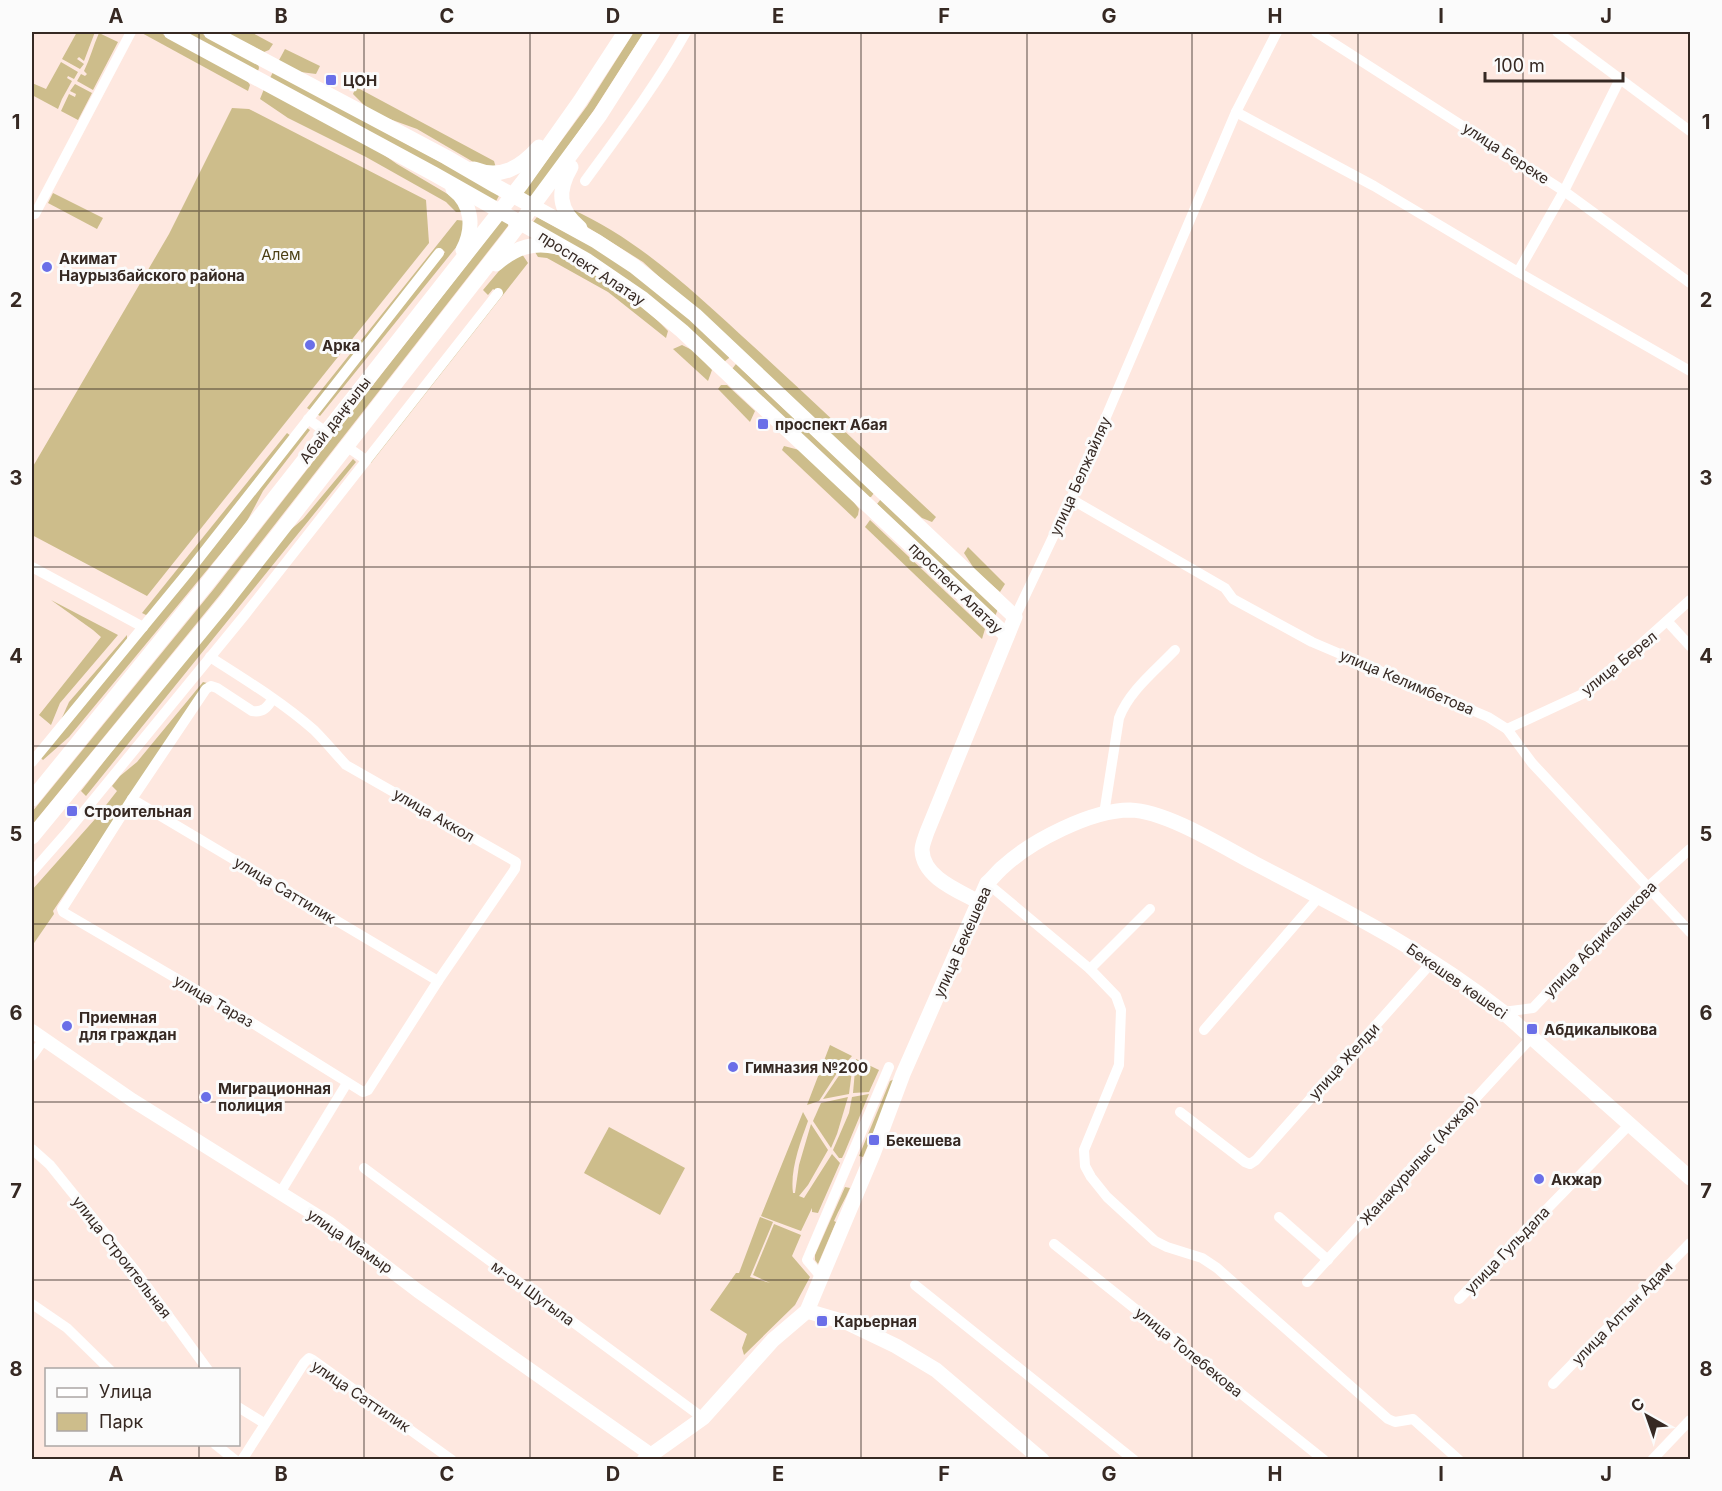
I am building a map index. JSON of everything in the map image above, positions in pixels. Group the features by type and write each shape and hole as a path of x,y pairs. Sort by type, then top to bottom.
{"main road":[{"name":"проспект Алатау","path":"171,32 500,210 586,260 643,299 682,331 1007,636"},
{"name":"проспект Алатау","path":"211,32 446,157 596,241 634,266 695,315 1015,617"},
{"name":"Абай даңғылы","path":"32,799 206,585 512,195 580,101 625,32"},
{"path":"596,241 574,223 567,214 562,204 563,181 600,115 653,32"},
{"path":"446,157 492,173 519,167 580,101"},
{"path":"32,837 226,601 533,207 600,115"},
{"path":"434,174 459,194 470,217 467,243 452,271"},
{"path":"472,286 504,257 530,245 555,246 586,260"},
{"path":"725,372 737,355"},
{"path":"870,506 881,490"},
{"name":"улица Белжайляу","path":"979,902 936,878 927,868 922,850 927,832 1015,617"},
{"name":"улица Бекешева","path":"807,1311 877,1143 903,1074 987,883 1004,866 1043,839 1075,823 1104,814 1130,810 1158,816 1194,831 1319,897"},
{"name":"Бекешев көшесі","path":"1319,897 1384,931 1478,992 1690,1178"},
{"path":"647,1456 703,1418 773,1340 807,1311 848,1323 896,1346 936,1370 1042,1460"}],"street":[{"path":"32,213 35,214 131,32"},
{"path":"585,181 618,136 686,32"},
{"name":"улица Белжайляу","path":"1015,617 1071,499 1236,112 1277,32"},
{"name":"улица Береке","path":"1316,32 1564,191 1690,283"},
{"path":"1557,32 1690,130"},
{"path":"1518,272 1564,191 1620,78"},
{"path":"1236,112 1374,186 1690,371"},
{"path":"32,762 439,253"},
{"path":"32,872 210,657 498,293"},
{"path":"308,419 326,432"},
{"path":"346,446 366,460"},
{"name":"улица Келимбетова","path":"1071,499 1225,588 1233,599 1312,642 1488,717 1507,729 1532,763 1690,932"},
{"path":"32,567 142,627"},
{"name":"улица Берел","path":"1507,729 1589,691 1690,600"},
{"path":"1668,622 1690,646"},
{"path":"1104,814 1119,718 1131,697 1175,650"},
{"name":"улица Аккол","path":"210,657 273,698 318,735 346,765 516,862 515,869 438,981"},
{"path":"132,799 206,689 217,688 252,711 258,712 269,705 273,698"},
{"name":"улица Тараз","path":"132,799 62,905 63,912 254,1024 347,1083 363,1092 369,1090 438,981"},
{"name":"улица Саттилик","path":"132,799 438,981"},
{"name":"улица Абдикалыкова","path":"1503,1012 1533,1008 1649,886 1690,849"},
{"path":"987,883 1090,969 1116,996 1120,1010 1119,1065 1084,1150 1085,1166 1107,1197 1155,1241 1202,1258 1217,1268 1388,1419 1395,1422 1410,1418 1417,1421 1459,1460"},
{"path":"1204,1030 1319,897"},
{"path":"1090,969 1150,909"},
{"name":"улица Желди","path":"1180,1112 1245,1162 1251,1164 1433,961"},
{"path":"32,1056 38,1035"},
{"name":"улица Мамыр","path":"38,1035 132,1100 330,1224 647,1456"},
{"name":"Жанакурылыс (Акжар)","path":"1307,1282 1531,1038"},
{"path":"822,1278 807,1260 889,1066"},
{"path":"280,1193 347,1083"},
{"name":"улица Гульдала","path":"1459,1299 1630,1124"},
{"name":"улица Строительная","path":"32,1149 50,1164 137,1273 206,1368"},
{"name":"м-он Шугыла","path":"364,1167 703,1418"},
{"path":"1279,1217 1328,1260"},
{"name":"улица Алтын Адам","path":"1553,1384 1690,1243"},
{"name":"улица Толебекова","path":"1054,1244 1324,1460"},
{"path":"915,1286 1134,1460"},
{"path":"32,1304 67,1328 108,1368"},
{"name":"улица Саттилик","path":"242,1460 264,1423 309,1359 452,1460"},
{"path":"240,1408 264,1423"},
{"path":"1652,1460 1690,1420"},
{"path":"218,1446 235,1460"}],"green space":[{"path":"77,32 95,32 84,61 79,57 77,59 84,64 80,69 62,59"},
{"path":"140,32 159,32 246,79 250,85 248,91"},
{"path":"180,32 199,32 258,63 258,71"},
{"path":"224,32 251,32 273,44 269,50 264,52"},
{"path":"634,32 644,32 594,110 531,198 523,193 587,106"},
{"path":"99,33 118,42 93,90 77,81 81,74 85,76 87,74 84,71"},
{"path":"285,49 320,66 316,74 293,71 278,62"},
{"path":"61,62 78,72 74,79 68,76 67,78 72,81 58,109 32,95 32,83 46,89"},
{"path":"273,72 500,194 495,203 269,80"},
{"path":"75,84 92,93 78,120 61,111 69,94 75,97 76,94 70,91"},
{"path":"356,87 494,161 496,168 475,163 417,129 368,109 353,94"},
{"path":"264,89 370,145 456,199 463,212 456,212 446,202 366,157 288,118 260,99"},
{"name":"Алем","path":"232,108 249,109 426,200 429,243 147,596 32,535 32,468 169,234"},
{"path":"53,193 103,218 97,229 48,203"},
{"path":"571,209 621,236 689,288 936,517 932,522 922,518 643,262 584,225"},
{"path":"537,217 612,257 691,319 729,358 724,362 535,225 533,222"},
{"path":"457,220 467,221 462,240 320,416 317,414 445,252 440,248 310,410 307,408"},
{"path":"505,220 508,226 219,596 32,825 32,812 213,590 501,221"},
{"path":"549,251 596,275 643,308 668,331 666,338 608,292 547,258 538,257 535,252"},
{"path":"522,254 528,263 371,463 368,462 500,294 493,289 488,295 483,290 509,259"},
{"path":"682,345 694,351 712,370 708,381 673,349"},
{"path":"736,364 874,493 871,497 867,497 732,369"},
{"path":"721,385 727,385 755,411 750,422 718,389"},
{"path":"306,427 310,430 263,491 246,523 69,737 43,760 40,757"},
{"path":"287,433 291,436 151,612 146,615 142,613"},
{"path":"784,446 803,451 853,501 859,509 855,519 782,450"},
{"path":"353,459 356,462 86,796 81,791 273,545 303,519"},
{"path":"881,499 998,609 994,619 877,504"},
{"path":"870,520 985,629 982,639 865,527"},
{"path":"968,547 1005,584 1000,592 975,570 964,553"},
{"path":"51,600 118,635 60,703 51,725 39,715 101,637"},
{"path":"127,635 127,643 61,720 69,702"},
{"path":"203,682 207,683 53,911 54,914 32,946 32,890 117,791 112,786 120,776 137,762"},
{"path":"830,1045 852,1056 837,1073 819,1101 807,1105"},
{"path":"856,1059 879,1070 869,1092 853,1093"},
{"path":"851,1061 853,1063 849,1094 823,1099 838,1077"},
{"path":"897,1078 863,1157 859,1156 890,1081"},
{"path":"869,1094 844,1154 842,1158 839,1158 833,1150 849,1113 852,1097"},
{"path":"848,1097 831,1148 813,1121 821,1103"},
{"path":"803,1112 808,1121 794,1166 793,1193 795,1193 799,1165 811,1124 828,1150 799,1196 804,1198 832,1154 840,1163 818,1213 812,1212 812,1208 801,1231 761,1216"},
{"path":"609,1127 685,1168 660,1215 584,1173"},
{"path":"845,1187 850,1188 834,1221 836,1222 818,1264 815,1255"},
{"path":"760,1217 773,1222 750,1277 770,1283 753,1275 774,1224 801,1235 792,1256 810,1277 795,1305 744,1355 742,1348 747,1334 710,1310 736,1273 739,1273"}],"place":[{"name":"ЦОН","path":"331,80"},
{"name":"Акимат Наурызбайского района","path":"47,267"},
{"name":"Арка","path":"310,345"},
{"name":"проспект Абая","path":"763,424"},
{"name":"Строительная","path":"72,811"},
{"name":"Приемная для граждан","path":"67,1026"},
{"name":"Абдикалыкова","path":"1532,1029"},
{"name":"Гимназия №200","path":"733,1067"},
{"name":"Миграционная полиция","path":"206,1097"},
{"name":"Бекешева","path":"874,1140"},
{"name":"Акжар","path":"1539,1179"},
{"name":"Карьерная","path":"822,1321"}]}
